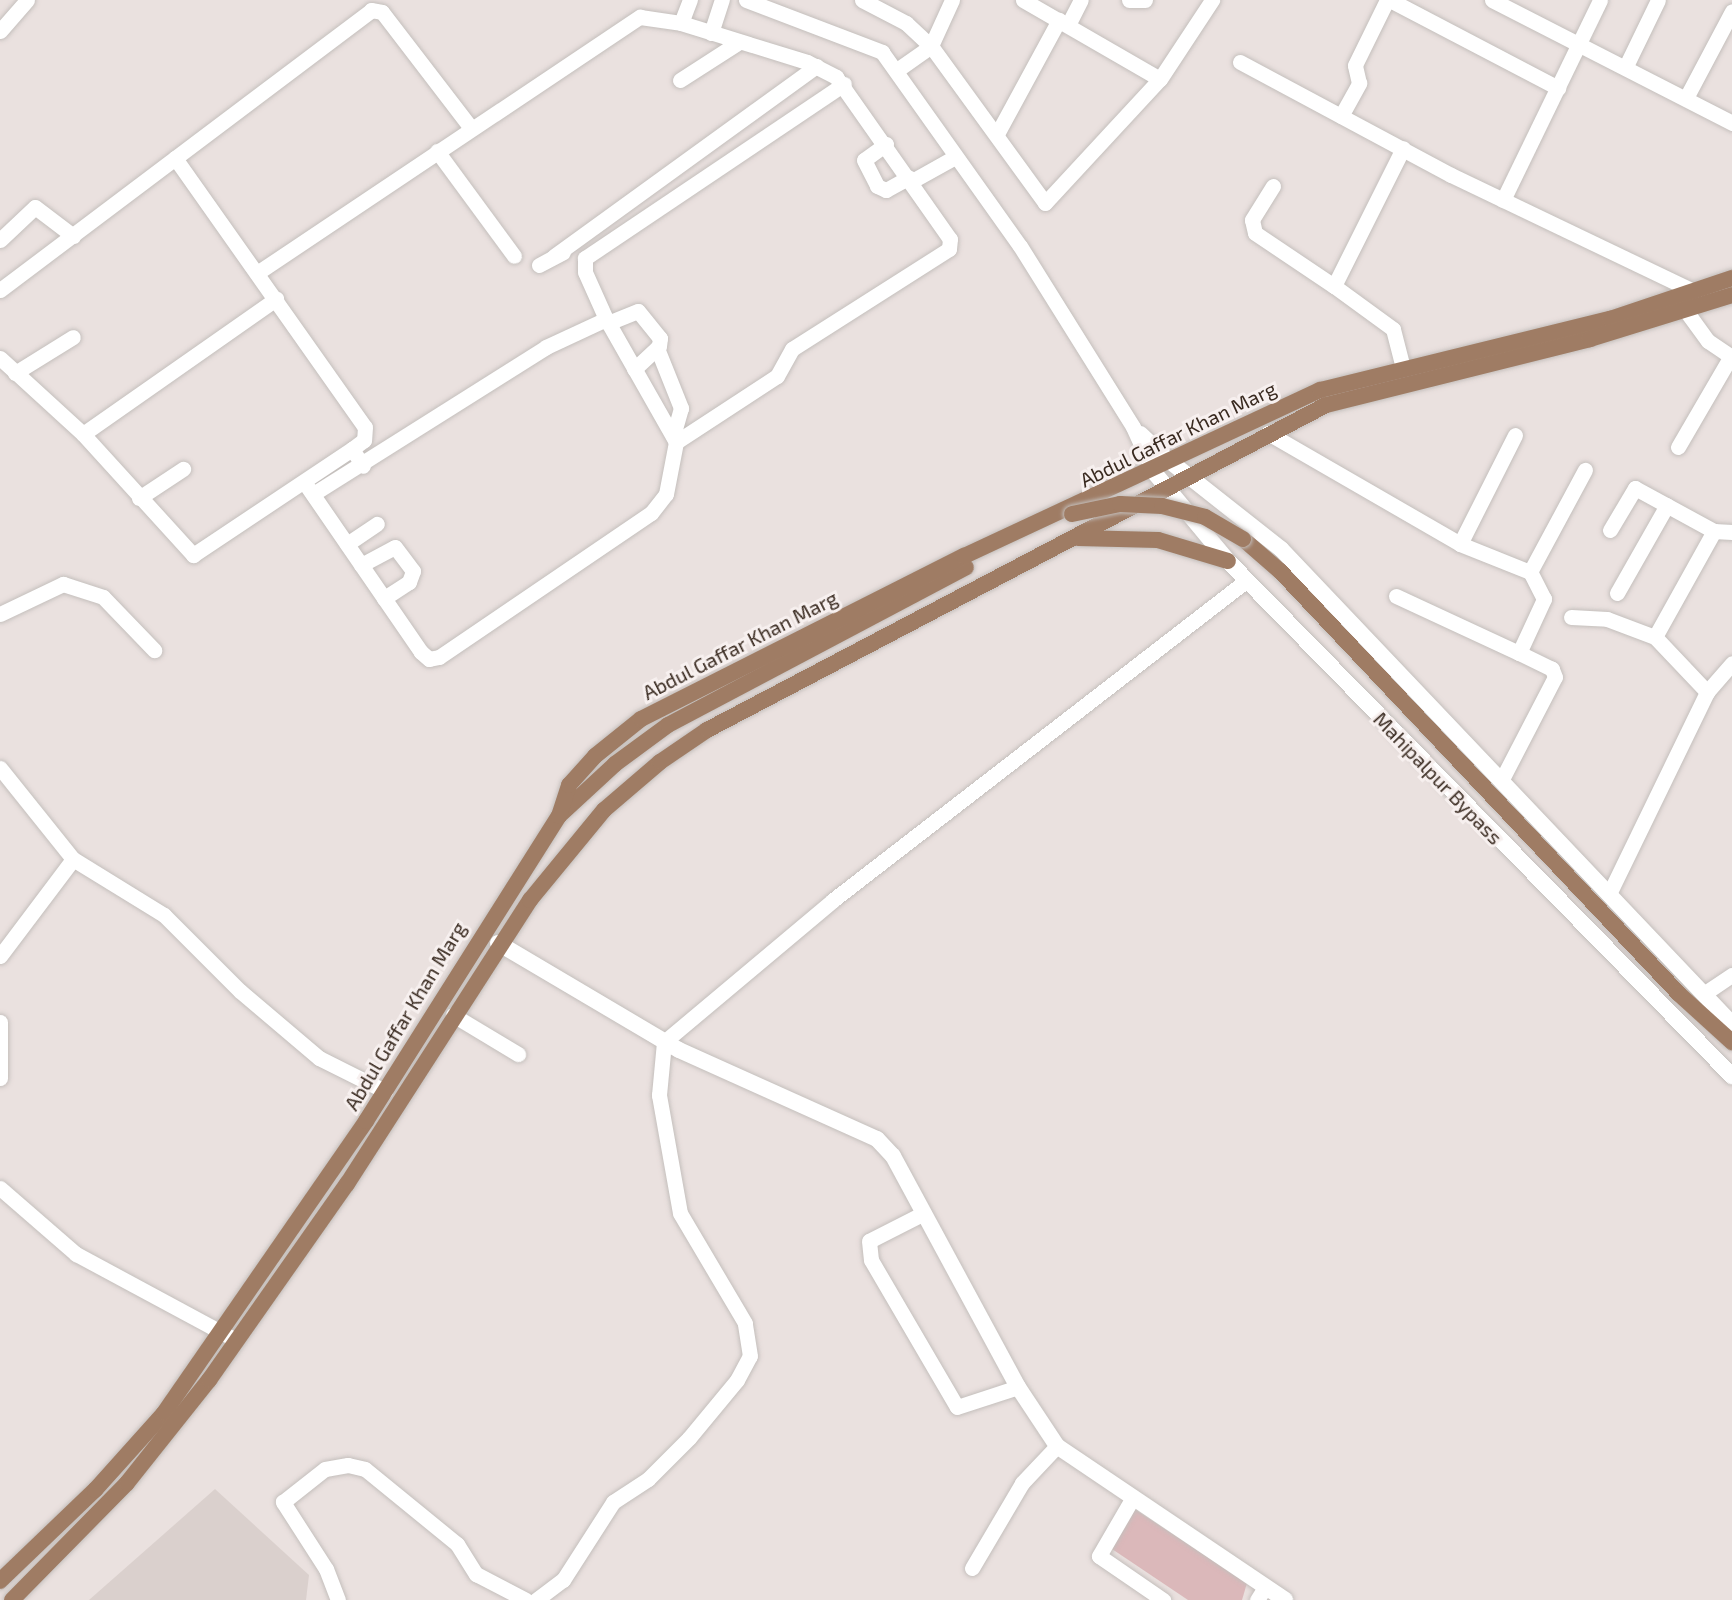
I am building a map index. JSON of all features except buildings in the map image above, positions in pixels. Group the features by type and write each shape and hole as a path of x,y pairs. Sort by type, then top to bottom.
{"main road":[{"name":"Abdul Gaffar Khan Marg","path":"0,1581 134,1448 221,1332 385,1091 560,816 569,785 595,756 694,688 964,556 1172,463 1320,390 1599,322 1732,278"},
{"name":"Abdul Gaffar Khan Marg","path":"12,1600 127,1483 237,1342 347,1184 498,943 604,810 684,745 1071,538 1168,490 1187,477 1268,433 1346,399 1686,310 1732,295"},
{"path":"560,816 615,764 668,725 1072,514 1120,504 1162,506 1204,517 1243,539 1280,571 1671,986 1732,1042"},
{"path":"1071,538 1158,540 1228,561"}],"street":[{"path":"0,31 27,0"},
{"path":"681,23 690,0"},
{"path":"711,33 722,0"},
{"path":"746,0 870,45 897,70 955,157 1020,246 1133,427 1153,471"},
{"path":"862,0 906,23 931,46 1046,203 1160,79 1212,0"},
{"path":"897,70 931,46 952,0"},
{"path":"1023,0 1160,79"},
{"path":"997,134 1064,22 1081,0"},
{"path":"1129,0 1145,0"},
{"path":"1341,116 1359,83 1355,65 1388,0 1558,88"},
{"path":"1492,0 1626,66 1732,123"},
{"path":"1503,200 1600,0"},
{"path":"1626,66 1658,0"},
{"path":"0,290 376,9 471,128"},
{"path":"1686,98 1732,11"},
{"path":"257,273 627,22 656,16 816,66 844,84 950,239 949,249 792,348 777,376 674,439"},
{"path":"681,80 739,42"},
{"path":"1240,62 1503,200 1695,292"},
{"path":"539,265 816,66"},
{"path":"585,258 844,84"},
{"path":"886,144 864,159 877,186 886,190 955,157"},
{"path":"1334,286 1403,148"},
{"path":"438,151 514,256"},
{"path":"175,158 365,426 364,440 308,488"},
{"path":"1273,186 1252,220 1255,232 1393,329 1403,368"},
{"path":"0,240 35,207 73,236"},
{"path":"554,256 567,252 585,258"},
{"path":"585,258 585,272 607,321 674,439"},
{"path":"83,435 276,299"},
{"path":"1677,447 1732,356 1708,341 1686,310"},
{"path":"0,358 83,435 193,555 308,488 363,466 546,347 607,321 643,313 660,338 657,348 634,369"},
{"path":"15,373 73,337"},
{"path":"308,488 421,652 429,659 440,657 651,513 666,494 681,408 657,348"},
{"path":"1133,427 1187,477 1281,549 1732,1024"},
{"path":"1268,433 1460,544 1530,572 1544,599 1519,653"},
{"path":"1460,544 1515,435"},
{"path":"352,449 363,466"},
{"path":"139,498 183,469"},
{"path":"1530,572 1585,470"},
{"name":"Mahipalpur Bypass","path":"1153,471 1228,561 1732,1076"},
{"path":"1610,530 1633,489 1714,531 1732,532"},
{"path":"1617,593 1667,505"},
{"path":"347,544 377,524"},
{"path":"1654,637 1714,531"},
{"path":"361,565 395,546 413,571 409,582 384,598"},
{"path":"536,1600 563,1580 613,1502 648,1479 689,1438 737,1380 750,1356 745,1323 680,1213 659,1095 664,1042 833,900 1247,580"},
{"path":"0,615 63,584 103,597 154,650"},
{"path":"1396,596 1552,669 1555,677 1501,781"},
{"path":"1571,617 1607,619 1654,637 1707,692"},
{"path":"1609,894 1707,692 1732,663"},
{"path":"0,768 73,859 164,915 240,991 319,1058 385,1091"},
{"path":"0,956 73,859"},
{"path":"498,943 664,1042 871,1135 893,1156 922,1214 1018,1387 1057,1446 1261,1594 1285,1600"},
{"path":"1705,993 1732,975"},
{"path":"453,1015 518,1054"},
{"path":"0,1022 0,1078"},
{"path":"0,1188 68,1249 237,1342"},
{"path":"922,1214 869,1241 871,1260 957,1407 1018,1387"},
{"path":"972,1568 1022,1483 1057,1446"},
{"path":"338,1600 326,1569 283,1502 325,1468 348,1465 365,1469 457,1544 476,1574 526,1600"},
{"path":"1132,1499 1099,1556 1144,1595 1162,1600"}],"shaded area":[{"path":"215,1489 309,1575 306,1600 89,1600"},
{"path":"1122,1510 1136,1510 1247,1583 1242,1600 1188,1600 1106,1545"}]}
